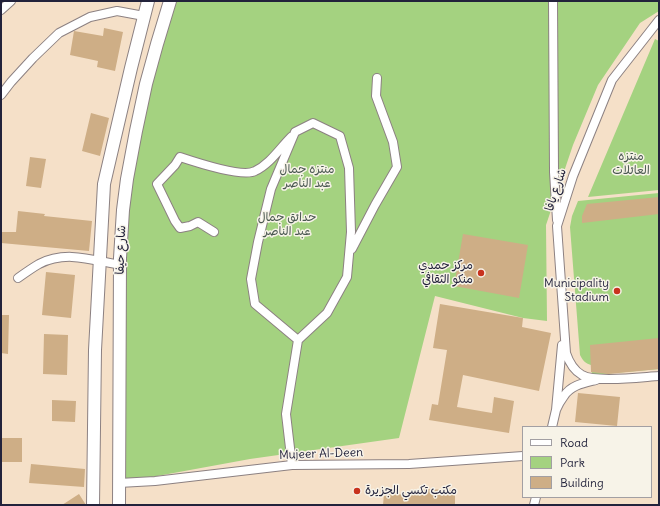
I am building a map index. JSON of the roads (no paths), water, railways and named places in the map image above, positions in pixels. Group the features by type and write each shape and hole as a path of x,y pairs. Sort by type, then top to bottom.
{"main road":[{"name":"شارع حيفا","path":"93,505 95,350 104,184 148,1"},
{"name":"شارع حيفا","path":"119,505 121,226 136,131 146,84 170,1"}],"street":[{"path":"2,9 11,1"},
{"path":"553,1 554,172 557,226"},
{"path":"1,95 33,58 59,33 90,17 117,11 144,16"},
{"name":"شارع يافا","path":"602,379 591,379 582,376 574,370 566,353 557,226 573,176 612,80 659,20"},
{"path":"349,253 397,167 393,142 376,96 377,78"},
{"path":"214,232 198,222 190,226 180,228 157,184 180,158 236,173 254,172 268,163 295,132 313,123 340,136 349,168 351,232 347,277 327,313 298,340 286,414 292,465"},
{"path":"295,132 271,189 251,279 255,304 298,340"},
{"path":"18,278 39,264 60,256 74,256 120,265"},
{"path":"552,426 556,410 564,324"},
{"path":"556,410 564,395 576,386 584,383 602,379 659,376"},
{"name":"Mujeer Al-Deen","path":"119,483 163,480 292,465 409,464 522,456"}],"place":[{"name":"مركز حمدي منكو الثقافي","path":"481,273"},
{"name":"Municipality Stadium","path":"617,291"},
{"name":"مكتب تكسي الجزيرة","path":"357,491"}],"park label":[{"name":"منتزه العائلات","path":"631,164"},
{"name":"منتزه جمال عبد الناصر","path":"307,177"},
{"name":"حدائق جمال عبد الناصر","path":"287,225"}]}
